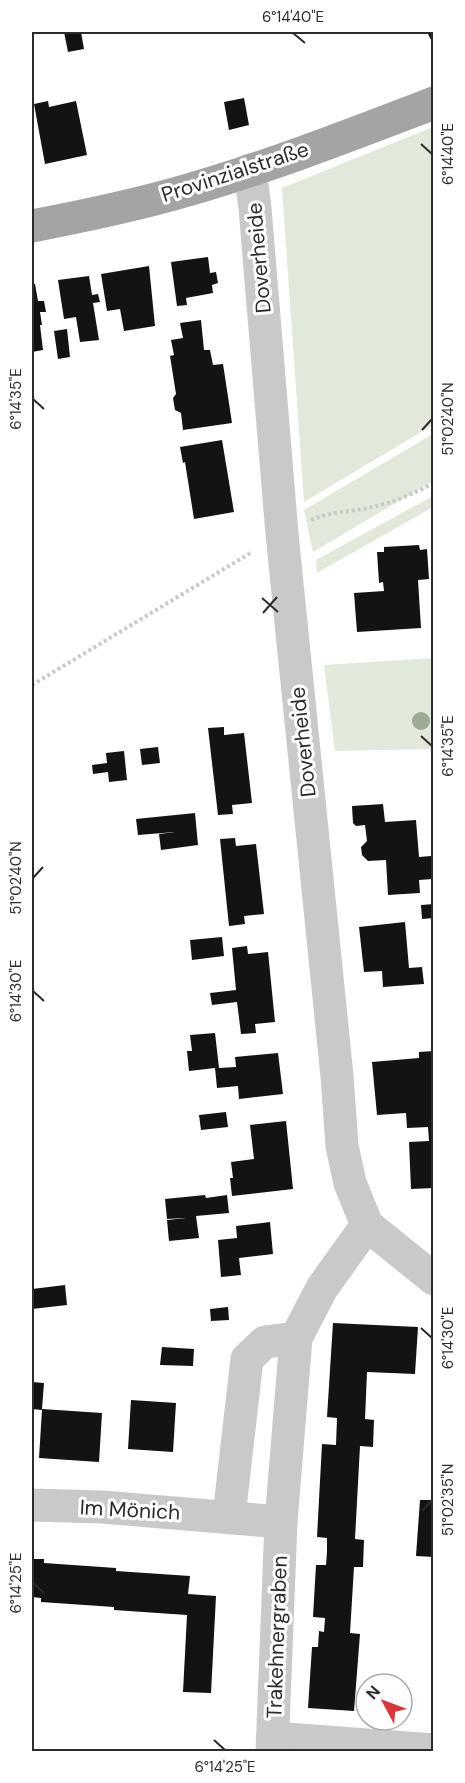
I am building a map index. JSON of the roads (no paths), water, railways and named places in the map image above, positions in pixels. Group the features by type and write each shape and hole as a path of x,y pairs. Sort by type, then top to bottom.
{"main road":[{"name":"Provinzialstraße","path":"32,226 76,218 187,191 434,103"}],"street":[{"name":"Doverheide","path":"250,170 282,534 342,1146 350,1183 367,1225 434,1279"},
{"name":"Trakehnergraben","path":"272,1745 281,1522 296,1338 322,1288 367,1225"},
{"path":"281,1522 229,1516 247,1359 265,1342 296,1338"},
{"name":"Im Mönich","path":"32,1505 229,1516"},
{"path":"272,1745 434,1750"}]}
